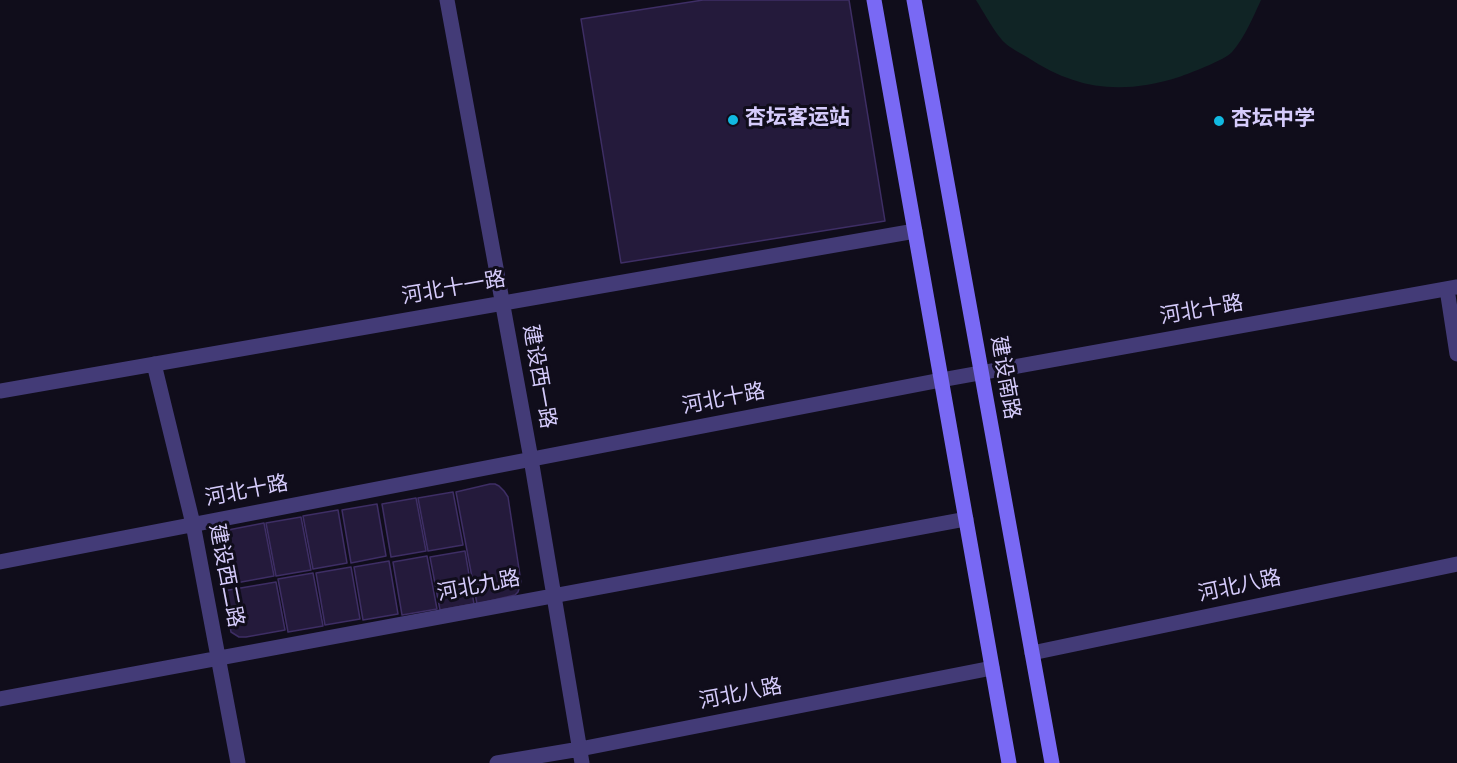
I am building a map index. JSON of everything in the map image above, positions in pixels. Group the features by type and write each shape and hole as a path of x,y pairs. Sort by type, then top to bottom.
{"main road":[{"path":"873,0 1009,763"},
{"name":"建设南路","path":"914,0 1052,763"}],"street":[{"name":"建设西一路","path":"447,0 531,459 581,756"},
{"name":"河北十一路","path":"0,391 915,231"},
{"name":"河北十路","path":"0,562 941,380 1452,288"},
{"path":"1452,288 1457,354"},
{"name":"建设西二路","path":"154,364 193,524 238,763"},
{"name":"河北九路","path":"0,699 966,519"},
{"name":"河北八路","path":"1032,653 1457,564"},
{"name":"河北八路","path":"497,763 581,756 992,668"}],"green space":[{"path":"976,0 1261,0 1237,46 1222,59 1158,83 1119,87 1082,83 1064,77 1015,50 1006,44 993,28"}],"building":[{"name":"杏坛客运站","path":"703,0 849,0 885,221 621,263 581,19"},
{"path":"490,484 499,486 508,497 521,582 515,595 477,604 456,492"},
{"path":"453,492 463,545 428,551 418,498"},
{"path":"416,498 426,551 391,557 382,504"},
{"path":"377,504 386,556 351,563 342,510"},
{"path":"338,510 347,563 313,569 303,516"},
{"path":"301,517 311,570 276,576 266,523"},
{"path":"264,523 274,576 225,585 218,546 223,531"},
{"path":"465,551 474,604 440,610 430,557"},
{"path":"427,556 437,609 402,615 393,562"},
{"path":"389,561 398,614 363,620 354,567"},
{"path":"351,567 360,619 325,625 316,573"},
{"path":"313,573 323,626 288,632 278,579"},
{"path":"276,582 285,630 246,637 239,637 231,632 223,591"}],"place":[{"name":"杏坛客运站","path":"733,120"},
{"name":"杏坛中学","path":"1219,121"}]}
